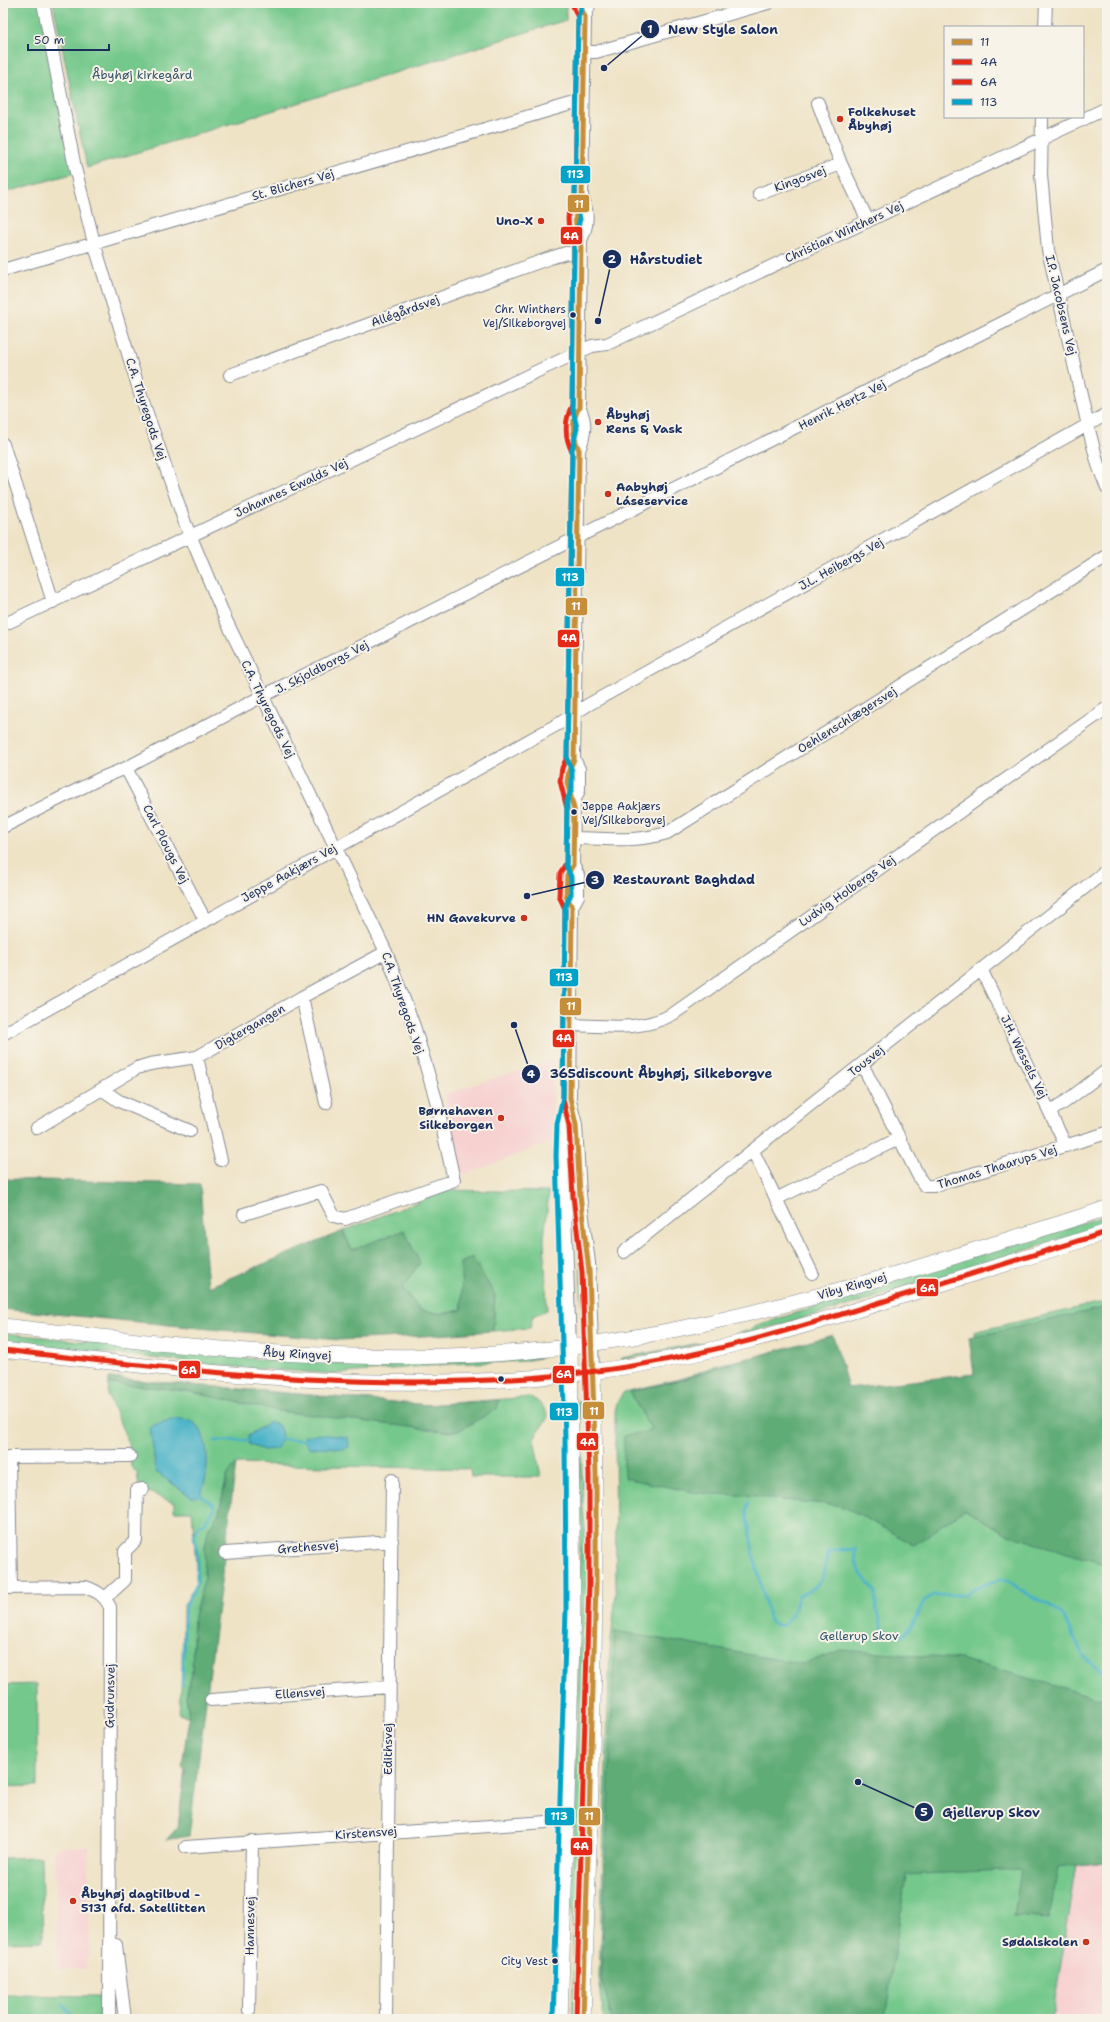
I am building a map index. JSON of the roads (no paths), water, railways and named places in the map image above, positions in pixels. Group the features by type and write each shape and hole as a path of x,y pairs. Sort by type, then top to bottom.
{"main road":[{"name":"Viby Ringvej","path":"592,1343 722,1321 831,1293 1107,1208"},
{"name":"Viby Ringvej","path":"570,1375 655,1362 732,1346 796,1329 1107,1232"},
{"name":"Åby Ringvej","path":"3,1326 222,1350 352,1356 494,1354 570,1347 592,1343"},
{"path":"560,2019 573,1609 570,1347"},
{"name":"Åby Ringvej","path":"3,1350 220,1373 349,1381 479,1382 570,1375"},
{"path":"583,2019 596,1584 596,1476 593,1372"}],"street":[{"name":"C.A. Thyregods Vej","path":"43,3 75,168 94,243 142,399 190,537 225,618 262,697 386,952 414,1026 436,1100 454,1180 345,1219 334,1216 321,1191 244,1214"},
{"path":"579,3 585,17"},
{"path":"590,3 585,17 582,197 576,207 575,229 582,240 579,407 573,417 572,438 579,450 574,759 568,769 568,790 574,801 573,865 578,875 578,896 572,907 570,1098 576,1125 580,1195 589,1271 593,1372"},
{"path":"584,52 596,52 768,3"},
{"path":"1045,26 1046,3"},
{"name":"Kingosvej","path":"818,103 841,164 868,221"},
{"name":"St. Blichers Vej","path":"3,270 570,104 583,104"},
{"name":"Christian Winthers Vej","path":"580,352 592,346 608,344 1107,108"},
{"name":"I.P. Jacobsens Vej","path":"1042,118 1041,139 1044,211 1048,250 1088,426 1098,465 1107,488"},
{"name":"Kingosvej","path":"759,194 841,164"},
{"name":"Allégårdsvej","path":"230,375 546,259 566,253 581,254"},
{"name":"Henrik Hertz Vej","path":"577,539 1107,270"},
{"name":"Johannes Ewalds Vej","path":"3,625 580,352"},
{"name":"J.L. Heibergs Vej","path":"575,714 1107,414"},
{"path":"3,444 53,602"},
{"name":"J. Skjoldborgs Vej","path":"3,827 99,779 126,768 262,697 577,539"},
{"name":"Oehlenschlægersvej","path":"573,838 630,840 647,839 667,833 1107,556"},
{"name":"Ludvig Holbergs Vej","path":"570,1025 637,1027 655,1023 673,1014 1107,708"},
{"name":"Jeppe Aakjærs Vej","path":"3,1034 575,714"},
{"name":"Carl Plougs Vej","path":"126,768 205,920"},
{"name":"Tousvej","path":"624,1252 1107,870"},
{"name":"Digtergangen","path":"37,1128 103,1090 137,1068 150,1064 197,1057 302,997 386,952"},
{"name":"J.H. Wessels Vej","path":"982,969 1066,1146"},
{"name":"Digtergangen","path":"302,997 326,1103"},
{"path":"197,1057 221,1160"},
{"name":"Thomas Thaarups Vej","path":"862,1064 920,1179 926,1186 1107,1133"},
{"path":"1050,1111 1065,1102 1107,1070"},
{"path":"103,1090 119,1101 190,1131"},
{"path":"570,1098 564,1125 563,1156 570,1347"},
{"path":"776,1199 900,1138"},
{"path":"753,1151 812,1273"},
{"path":"130,1456 6,1457 7,1588 84,1587 96,1590 105,1598 125,1580 125,1551 136,1540 137,1490 143,1490"},
{"name":"Edithsvej","path":"386,2019 392,1480"},
{"name":"Grethesvej","path":"225,1553 392,1541"},
{"name":"Gudrunsvej","path":"105,1598 110,1607 111,1618 109,2019"},
{"name":"Ellensvej","path":"211,1700 389,1687"},
{"name":"Kirstensvej","path":"186,1846 547,1822"},
{"name":"Hannesvej","path":"249,2010 252,1841"},
{"name":"Gudrunsvej","path":"110,1900 125,2019"}],"water":[{"path":"171,1419 182,1419 193,1422 199,1428 206,1446 206,1478 200,1495 193,1498 156,1472 150,1427"},
{"path":"269,1422 277,1424 282,1433 280,1443 276,1449 264,1450 250,1445 248,1436"},
{"path":"317,1434 348,1437 349,1447 343,1449 328,1447 310,1448 304,1440 305,1436"}],"waterway":[{"path":"279,1439 307,1440"},
{"path":"215,1441 251,1440"},
{"path":"182,1685 185,1607 197,1583 197,1553 194,1536 198,1526 204,1523 214,1510 214,1505 200,1495"},
{"path":"748,1503 746,1511 754,1557 770,1621 776,1625 786,1623 799,1596 817,1585 823,1577 828,1553 830,1551 856,1549 856,1563 859,1571 875,1592 877,1613 883,1630 897,1635 905,1634 912,1626 924,1601 933,1595 965,1595 975,1588 1001,1579 1009,1581 1021,1590 1061,1613 1085,1658 1102,1672 1107,1680"},
{"path":"63,2004 70,2012 69,2018 74,2019"}],"place":[{"name":"New Style Salon","path":"604,68"},
{"name":"Folkehuset Åbyhøj","path":"840,119"},
{"name":"Uno-X","path":"541,221"},
{"name":"Chr. Winthers Vej/Silkeborgvej","path":"573,315"},
{"name":"Hårstudiet","path":"598,321"},
{"name":"Åbyhøj Rens & Vask","path":"598,422"},
{"name":"Aabyhøj Láseservice","path":"608,494"},
{"name":"Jeppe Aakjærs Vej/Silkeborgvej","path":"574,812"},
{"name":"Restaurant Baghdad","path":"527,896"},
{"name":"HN Gavekurve","path":"524,918"},
{"name":"365discount Åbyhøj, Silkeborgve","path":"514,1025"},
{"name":"Børnehaven Silkeborgen","path":"501,1118"},
{"name":"Gjellerup Skov","path":"858,1782"},
{"name":"Åbyhøj dagtilbud - 5131 afd. Satellitten","path":"73,1901"},
{"name":"Sødalskolen","path":"1086,1942"},
{"name":"City Vest","path":"555,1961"}],"park label":[{"name":"Åbyhøj kirkegård","path":"142,75"},
{"name":"Gellerup Skov","path":"859,1636"}]}
